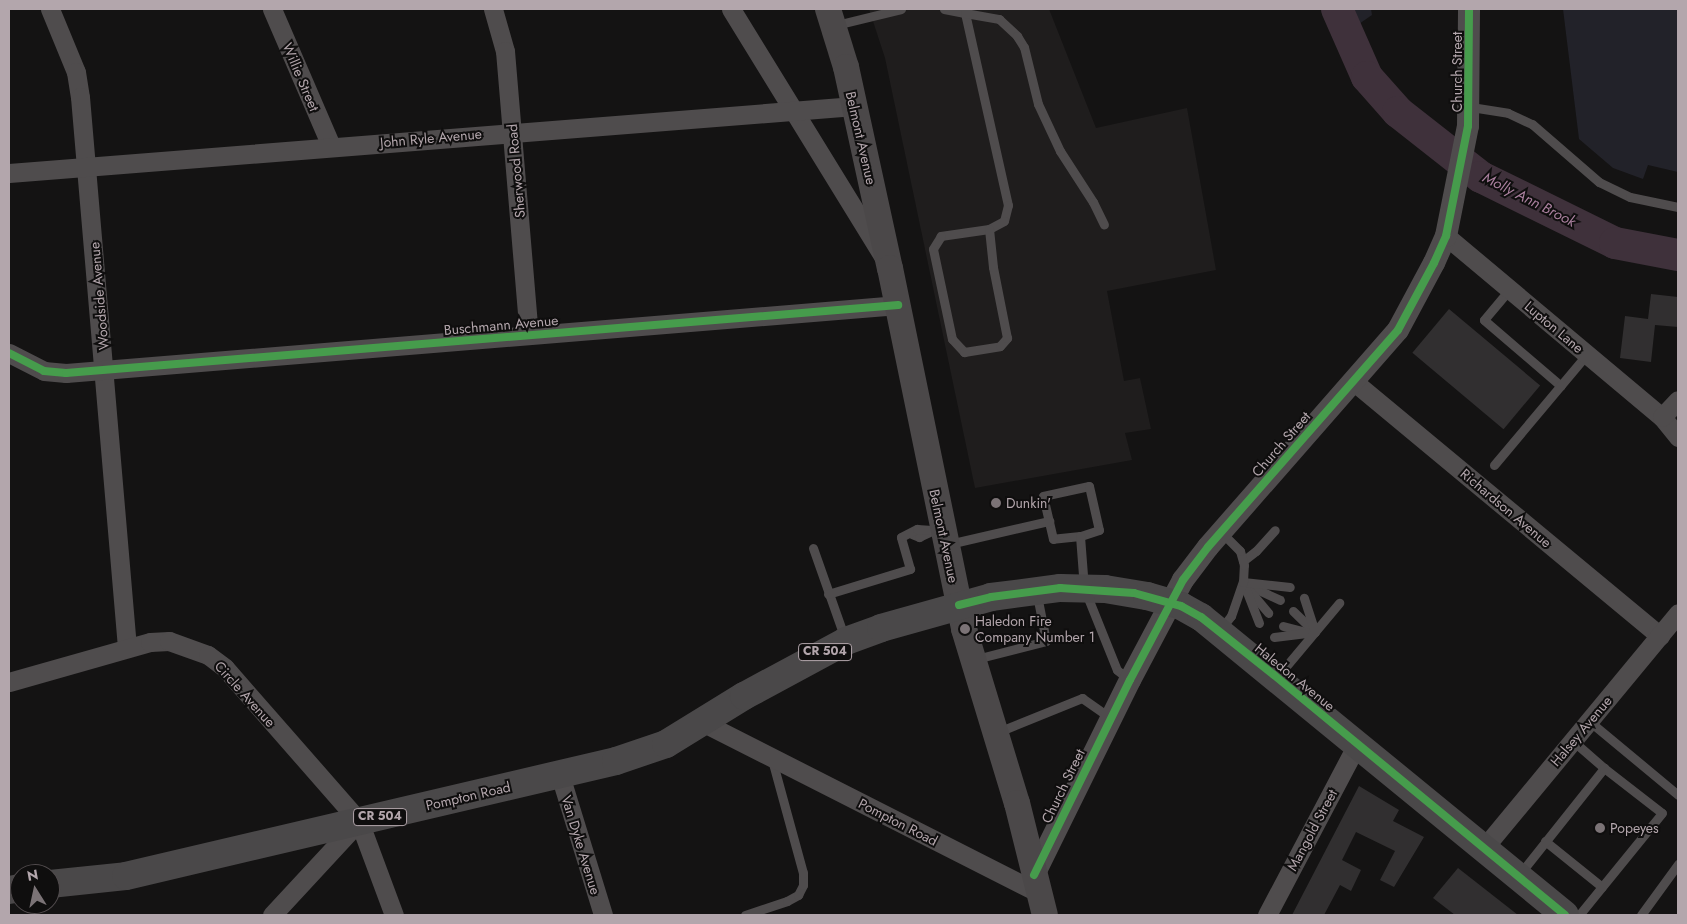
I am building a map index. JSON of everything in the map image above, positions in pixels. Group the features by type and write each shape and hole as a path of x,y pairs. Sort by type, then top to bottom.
{"main road":[{"name":"Belmont Avenue","path":"830,17 854,106 890,268 940,534 1038,894"},
{"name":"Haledon Avenue","path":"959,605 1036,590 1084,588 1134,593 1171,602 1201,617 1277,677 1517,877 1553,911"},
{"name":"CR 504","path":"702,722 846,641 959,605"},
{"name":"Pompton Road","path":"60,883 126,876 560,775 641,754 702,722"}],"street":[{"name":"Woodside Avenue","path":"50,9 76,72 87,167 105,369 126,648"},
{"name":"Willie Street","path":"272,9 331,146"},
{"name":"Sherwood Road","path":"493,9 505,51 529,335"},
{"name":"Belmont Avenue","path":"731,9 890,268"},
{"name":"Church Street","path":"1038,894 1111,718 1171,602 1221,532 1398,330 1446,236 1470,116 1469,9"},
{"name":"John Ryle Avenue","path":"9,173 854,106"},
{"name":"Lupton Lane","path":"1446,236 1662,417 1678,437"},
{"name":"Buschmann Avenue","path":"9,353 44,371 66,373 898,306"},
{"name":"Richardson Avenue","path":"1353,381 1660,636"},
{"path":"1662,417 1678,400"},
{"name":"Halsey Avenue","path":"1483,849 1676,618"},
{"name":"Circle Avenue","path":"9,682 150,642 169,641 208,655 225,668 359,821"},
{"name":"Pompton Road","path":"702,722 1038,894"},
{"name":"Mangold Street","path":"1267,915 1357,744"},
{"name":"Van Dyke Avenue","path":"560,775 603,915"},
{"path":"272,915 359,821 394,915"}],"lane":[{"path":"830,17 901,9"},
{"path":"944,9 999,19 1016,36 1024,47 1038,104 1060,151 1094,202 1104,225"},
{"path":"965,13 1008,205 1004,221 989,229 942,236 933,249 952,339 964,352 1000,346 1007,338 993,267 989,229"},
{"path":"1470,116 1508,113 1532,124 1607,186 1630,197 1678,207"},
{"path":"1509,290 1484,320 1561,386"},
{"path":"1494,465 1587,354"},
{"path":"1089,486 1099,530 1080,536 1053,540 1043,496 1089,486"},
{"path":"828,594 910,569 901,537 912,534 917,529 940,534 1049,521"},
{"path":"1243,561 1256,551 1275,530"},
{"path":"1220,632 1231,616 1243,582 1243,561 1240,552 1221,532"},
{"path":"1080,536 1084,588 1118,670 1130,680"},
{"path":"813,548 846,641"},
{"path":"1243,582 1290,587"},
{"path":"1243,582 1280,600"},
{"path":"1243,582 1268,613"},
{"path":"1243,582 1259,623"},
{"path":"973,659 1046,641 1036,590"},
{"path":"1304,598 1315,632"},
{"path":"1277,677 1339,603"},
{"path":"1293,611 1315,632"},
{"path":"1283,626 1315,632"},
{"path":"1274,637 1315,632"},
{"path":"995,733 1082,698 1111,718"},
{"path":"1589,721 1678,795"},
{"path":"1573,741 1662,813 1579,915"},
{"path":"745,915 787,901 798,895 804,884 803,873 766,754"},
{"path":"1517,877 1604,768"},
{"path":"1545,841 1602,887"},
{"path":"1641,915 1678,864"}],"shaded area":[{"path":"869,9 1049,9 1096,128 1187,108 1216,270 1107,291 1124,381 1140,378 1151,429 1125,433 1132,460 975,488 885,58"},
{"path":"1333,9 1371,9 1372,15 1340,37"},
{"path":"1563,9 1678,9 1678,172 1648,165 1643,179 1613,168 1579,139"}],"building":[{"path":"1651,294 1678,297 1678,327 1655,325 1651,362 1620,358 1625,316 1648,319"},
{"path":"1449,309 1540,385 1504,429 1412,353"},
{"path":"1359,786 1399,810 1393,821 1424,837 1394,887 1380,880 1395,851 1356,832 1342,860 1361,870 1351,891 1340,885 1324,915 1292,915"},
{"path":"1458,868 1518,915 1455,915 1433,898"}],"waterway":[{"name":"Molly Ann Brook","path":"1337,9 1367,77 1398,112 1481,177 1615,243 1678,255"}],"cycle path":[{"path":"1034,875 1130,680 1183,580 1208,547 1398,330 1434,263 1446,236 1468,126 1469,9"},
{"path":"9,353 44,371 66,373 898,305"},
{"path":"959,605 991,597 1060,588 1134,593 1181,606 1201,617 1274,675 1565,915"}],"place":[{"name":"Dunkin'","path":"996,503"},
{"name":"Haledon Fire Company Number 1","path":"965,629"},
{"name":"Popeyes","path":"1600,828"}]}
